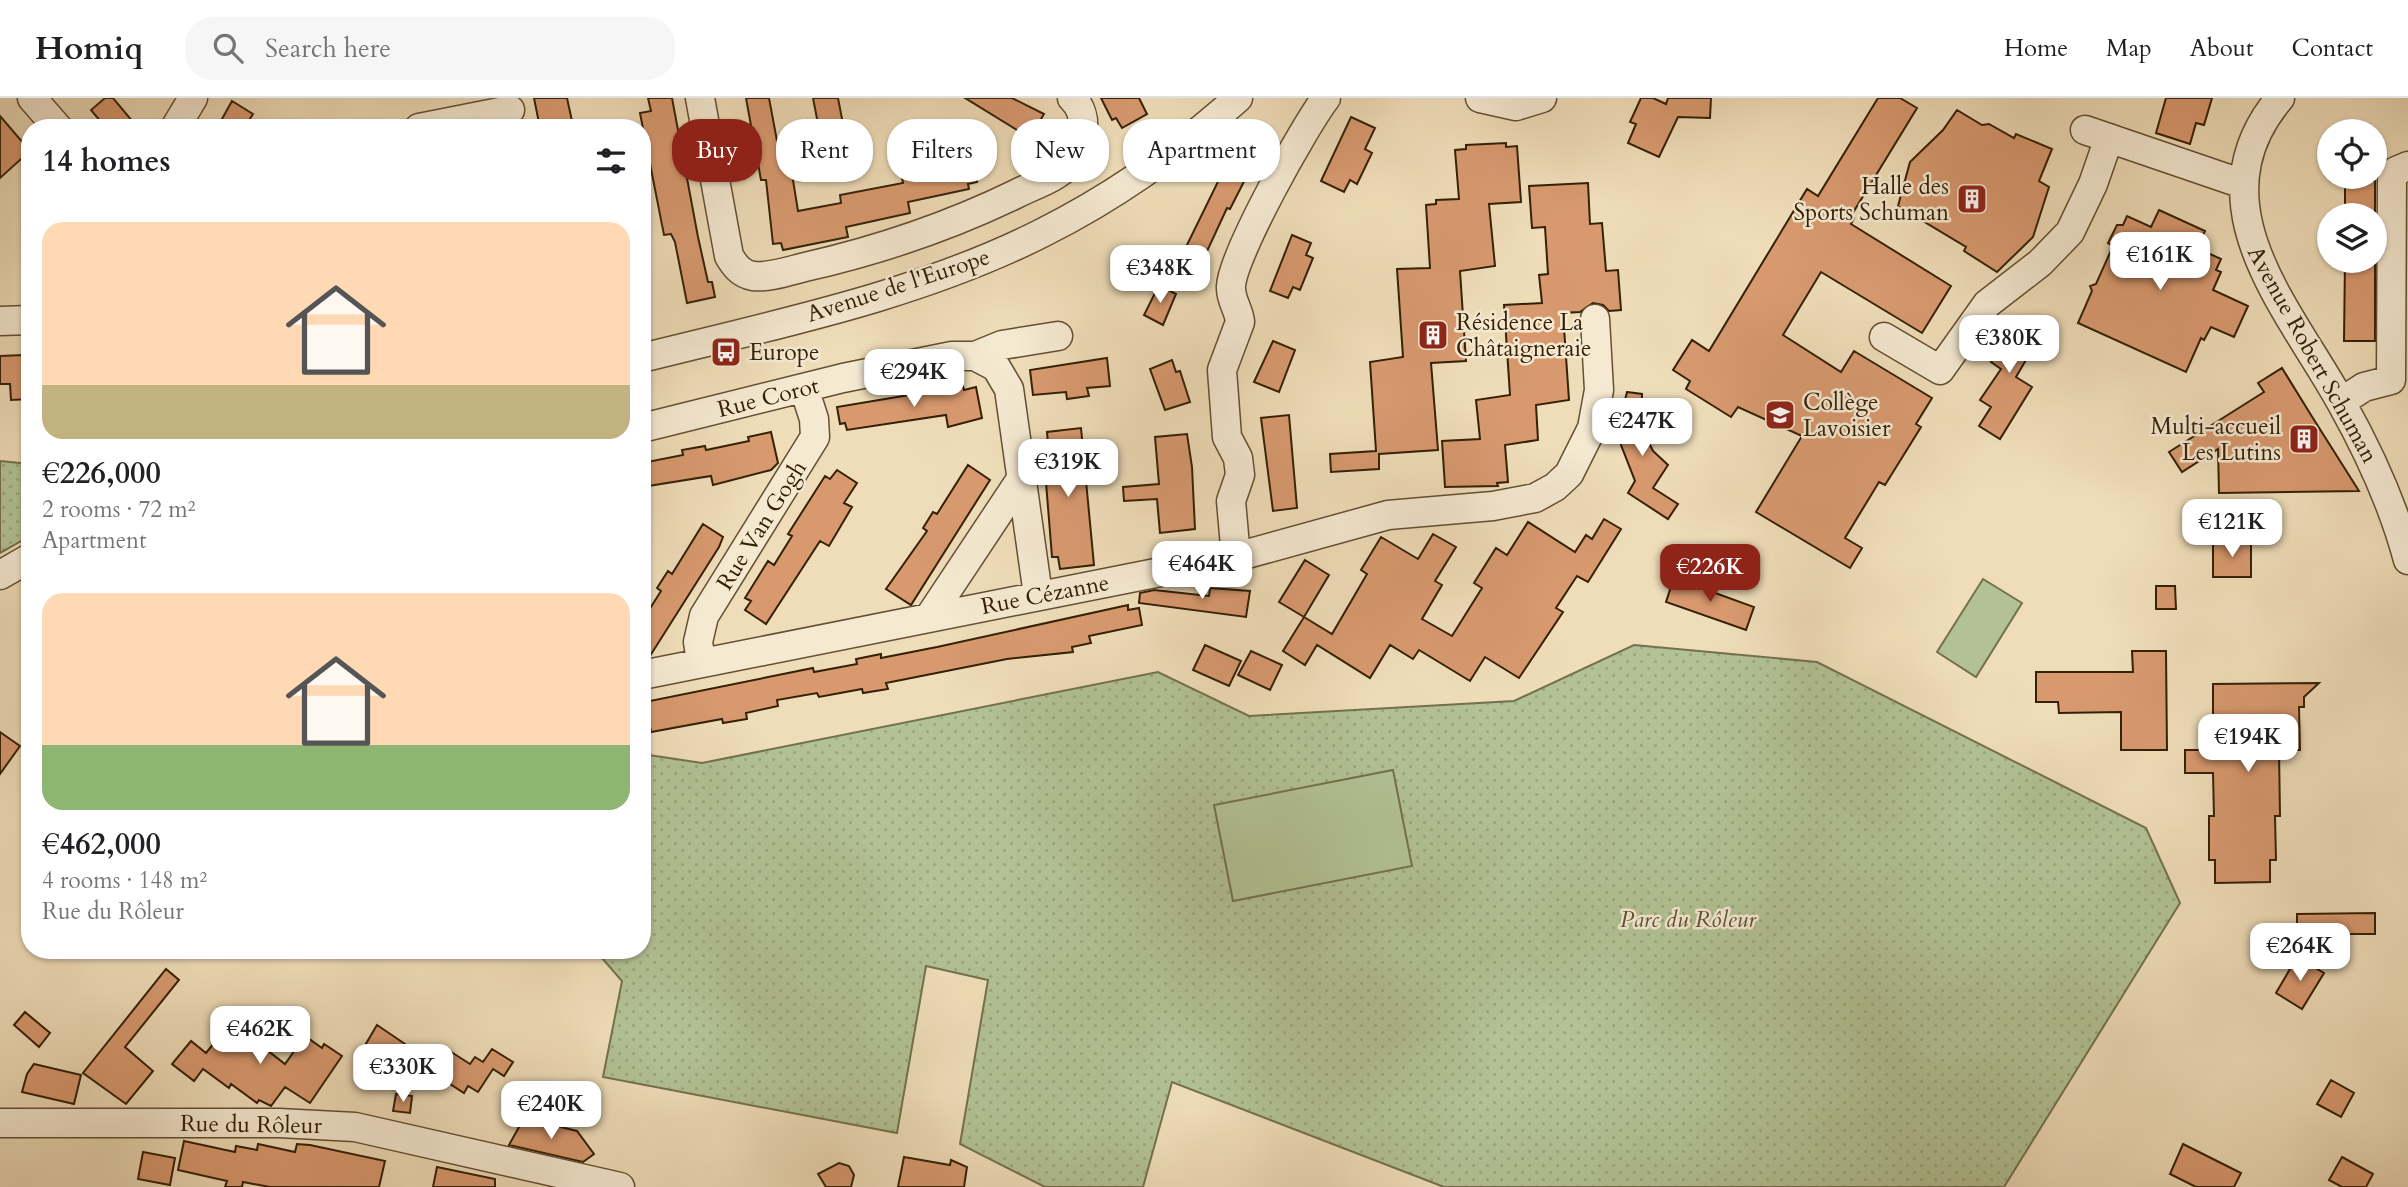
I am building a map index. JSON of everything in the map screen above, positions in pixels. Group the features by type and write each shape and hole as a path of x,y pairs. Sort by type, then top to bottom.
{"street":[{"path":"32,98 50,119"},
{"path":"180,119 193,98"},
{"path":"700,98 729,256 738,270 754,276 774,274 891,246 972,216 1059,173 1074,158 1082,135 1081,109 1072,98"},
{"name":"Avenue de l'Europe","path":"651,356 898,290 990,257 1050,229 1113,193 1188,141 1238,98"},
{"path":"1236,556 1231,501 1240,475 1238,458 1227,438 1222,370 1240,322 1231,298 1232,276 1306,129 1326,98"},
{"path":"1480,98 1516,106 1542,98"},
{"name":"Avenue Robert Schuman","path":"2280,98 2256,132 2243,184 2246,225 2258,257 2341,402 2383,483 2408,560"},
{"path":"471,119 511,112"},
{"path":"1884,337 1940,370 1987,304 2040,263 2070,232 2093,184 2097,134 2243,184"},
{"path":"2341,402 2364,387 2400,380 2392,180 2396,171 2408,166"},
{"name":"Rue Cézanne","path":"651,672 1236,556 1388,515 1524,502 1555,487 1575,465 1595,417 1599,376 1595,319"},
{"path":"0,321 21,320"},
{"name":"Rue Corot","path":"651,426 935,359 975,356 1002,345 1058,336"},
{"path":"975,356 996,368 1007,382 1023,476 1038,595"},
{"name":"Rue Van Gogh","path":"701,662 698,642 704,616 815,437 814,419 804,388"},
{"path":"930,616 1023,476"},
{"path":"0,575 21,563"},
{"name":"Rue du Rôleur","path":"0,1123 279,1123 355,1127 620,1187"}],"green space":[{"path":"0,461 21,463 21,541 0,553"},
{"path":"1983,579 2022,603 1976,677 1937,652"},
{"name":"Parc du Rôleur","path":"1634,645 1817,662 2146,828 2180,903 2004,1187 1444,1187 1172,1082 1143,1187 1045,1187 960,1144 988,980 926,966 897,1133 603,1077 622,981 603,959 651,959 651,755 702,763 1158,672 1249,716 1514,701"},
{"path":"1393,770 1412,866 1233,901 1214,805"}],"building":[{"path":"105,98 113,98 130,119 98,119 91,110"},
{"path":"534,98 567,98 572,119 538,119"},
{"path":"648,98 672,98 676,119 672,119 672,182 688,182 708,282 712,282 715,297 687,303 675,242 671,234 664,235 651,169 651,119 641,119 640,113 651,111"},
{"path":"746,98 769,98 776,136 776,182 793,182 798,211 841,203 840,195 903,182 977,182 968,184 969,189 908,202 910,213 846,227 848,237 783,250 781,243 773,244 766,180 762,180 762,119 750,119"},
{"path":"813,98 838,98 842,119 817,119"},
{"path":"965,98 1012,98 1044,114 1041,119 1011,119 1011,126"},
{"path":"1101,98 1139,98 1147,114 1138,119 1123,119 1122,128 1116,118 1112,120"},
{"path":"1641,98 1653,98 1666,104 1668,98 1711,98 1710,118 1678,117 1659,157 1628,143 1636,124 1630,122"},
{"path":"1878,98 1900,98 1917,108 1851,216 1854,218 1851,224 1951,286 1922,333 1821,272 1783,335 1841,372 1854,351 1932,398 1916,424 1921,427 1885,485 1879,482 1845,538 1862,548 1850,568 1756,512 1802,436 1738,407 1731,417 1686,389 1690,381 1673,370 1692,340 1709,351 1807,189 1818,196"},
{"path":"2166,98 2212,98 2204,125 2196,123 2190,144 2156,133"},
{"path":"232,101 253,114 250,119 222,119"},
{"name":"Halle des Sports Schuman","path":"1957,110 1982,125 1989,124 2014,138 2016,134 2052,149 2039,181 2049,187 2033,237 1997,272 1964,251 1966,247 1898,206 1910,162 1943,130"},
{"path":"0,116 21,140 21,159 0,178"},
{"path":"1351,117 1375,128 1365,149 1372,153 1357,184 1350,180 1344,192 1321,181"},
{"path":"1506,143 1506,147 1517,146 1521,202 1489,204 1495,266 1460,271 1466,361 1431,363 1438,450 1379,454 1379,469 1331,472 1330,454 1376,451 1370,362 1403,357 1397,269 1430,268 1426,205 1436,204 1436,200 1459,199 1455,150 1466,149 1466,145"},
{"path":"1218,182 1244,182 1230,209 1227,208 1202,262 1183,253"},
{"path":"1588,183 1590,224 1602,223 1606,271 1618,270 1621,310 1609,311 1603,305 1593,303 1580,312 1563,313 1569,400 1536,405 1538,440 1505,445 1508,482 1497,483 1498,486 1445,487 1442,441 1480,439 1476,400 1510,395 1504,305 1542,303 1539,275 1548,274 1545,227 1532,228 1529,186"},
{"path":"2345,189 2375,189 2375,203 2345,203"},
{"path":"2159,210 2205,231 2197,248 2221,259 2216,270 2221,272 2213,290 2248,306 2234,337 2211,327 2204,340 2201,338 2186,372 2078,323 2092,291 2090,286 2096,284 2113,246 2108,243 2117,225 2123,225 2127,216 2151,227"},
{"path":"1292,235 1311,243 1306,255 1313,258 1300,290 1293,287 1288,298 1270,291"},
{"path":"2345,273 2375,273 2375,341 2344,341"},
{"path":"1159,285 1176,294 1163,325 1144,315"},
{"path":"2019,316 2043,331 2016,377 2032,387 2000,439 1979,426 1991,407 1980,400 2001,369 1991,362 2000,348 1989,343 2000,326 2009,332"},
{"path":"1273,341 1295,350 1279,392 1254,382"},
{"path":"21,355 21,399 11,400 10,384 0,384 0,356"},
{"path":"1107,358 1110,386 1087,388 1089,396 1067,399 1066,392 1033,395 1030,370"},
{"path":"1172,360 1176,372 1180,371 1190,402 1165,410 1150,369"},
{"path":"2282,368 2359,491 2219,493 2218,449 2182,472 2169,452 2264,392 2258,383"},
{"path":"963,386 964,390 976,387 982,418 948,427 946,415 847,430 845,423 840,424 837,407"},
{"path":"1627,392 1642,394 1642,425 1645,435 1653,451 1668,465 1653,488 1678,504 1668,519 1628,493 1635,481 1621,445 1618,428"},
{"path":"1289,415 1297,508 1273,511 1261,418"},
{"path":"1081,428 1094,565 1060,569 1058,557 1052,557 1043,445 1048,444 1047,432"},
{"path":"771,432 778,463 771,470 713,485 711,476 651,486 651,461 683,455 682,450 705,446 706,450 749,441 748,437"},
{"path":"1187,434 1192,467 1195,529 1160,533 1157,499 1124,501 1123,487 1159,484 1155,437"},
{"path":"968,465 990,480 911,605 886,589 927,531 923,528 933,512 937,514"},
{"path":"837,470 857,483 844,503 852,507 829,546 820,541 766,624 745,610 751,601 745,598 768,561 774,565 792,536 788,534 825,476 830,479"},
{"path":"1604,519 1621,529 1588,582 1577,576 1556,608 1563,612 1519,678 1485,657 1470,681 1419,650 1413,659 1390,645 1370,678 1317,645 1305,665 1283,651 1304,617 1332,634 1367,574 1361,570 1381,537 1418,559 1433,534 1456,547 1435,581 1442,585 1422,619 1452,636 1482,588 1474,583 1496,548 1507,555 1528,522 1575,552 1586,535 1592,539"},
{"path":"703,524 723,537 651,654 651,607 661,591 657,588 668,571 672,574"},
{"path":"2213,541 2251,541 2251,577 2213,577"},
{"path":"1305,560 1329,575 1304,617 1279,602"},
{"path":"1674,578 1754,607 1746,630 1666,602"},
{"path":"2156,586 2175,586 2176,609 2156,609"},
{"path":"1210,588 1250,591 1246,617 1139,603 1140,593 1154,590 1209,596"},
{"path":"1128,605 1128,610 1139,608 1142,625 1089,636 1091,643 1072,647 1073,652 1007,659 886,683 888,689 863,693 862,689 819,697 817,693 777,700 778,706 746,713 747,719 723,723 722,719 651,732 651,701 813,668 814,672 857,664 856,659 881,654 881,658"},
{"path":"1205,645 1241,661 1229,686 1193,670"},
{"path":"1251,651 1282,665 1270,690 1238,675"},
{"path":"2132,651 2166,651 2167,750 2121,750 2121,712 2059,713 2058,702 2036,702 2036,672 2133,672"},
{"path":"2319,683 2304,697 2304,707 2299,707 2300,750 2279,750 2280,816 2275,816 2276,860 2270,860 2270,882 2215,883 2215,860 2209,860 2209,816 2214,816 2213,773 2185,773 2185,750 2213,750 2213,684"},
{"path":"0,732 20,746 0,774"},
{"path":"2375,913 2375,934 2297,934 2297,914"},
{"path":"2297,957 2324,973 2302,1009 2276,993"},
{"path":"166,969 179,980 125,1047 153,1071 126,1104 83,1073"},
{"path":"25,1012 50,1033 39,1047 14,1025"},
{"path":"231,1022 285,1064 305,1036 322,1048 324,1044 342,1056 310,1103 285,1087 271,1106 259,1100 257,1103 231,1084 229,1088 203,1069 194,1081 172,1064 191,1041 206,1053"},
{"path":"377,1025 405,1044 386,1076 357,1059"},
{"path":"445,1048 470,1064 475,1057 483,1062 492,1049 513,1062 504,1076 493,1069 478,1092 468,1086 464,1093 430,1071"},
{"path":"34,1064 81,1075 74,1104 22,1092 27,1074"},
{"path":"2331,1080 2354,1093 2341,1117 2317,1104"},
{"path":"396,1094 412,1096 410,1113 393,1111"},
{"path":"524,1118 577,1131 594,1154 583,1162 509,1145"},
{"path":"184,1141 235,1152 236,1146 257,1150 258,1144 295,1152 297,1144 310,1145 385,1161 379,1187 270,1187 243,1182 242,1187 225,1187 227,1181 178,1170"},
{"path":"2183,1144 2241,1173 2234,1187 2196,1187 2170,1174"},
{"path":"143,1152 175,1158 170,1185 138,1179"},
{"path":"904,1157 950,1165 951,1160 967,1167 964,1187 898,1187"},
{"path":"2342,1157 2373,1174 2366,1187 2342,1187 2329,1180"},
{"path":"839,1163 849,1166 854,1175 851,1187 826,1187 818,1174"},
{"path":"437,1167 495,1179 495,1187 433,1187"}],"place":[{"name":"Halle des Sports Schuman","path":"1972,199"},
{"name":"Résidence La Châtaigneraie","path":"1433,335"},
{"name":"Europe","path":"726,352"},
{"name":"Collège Lavoisier","path":"1780,415"},
{"name":"Multi-accueil Les Lutins","path":"2304,439"}]}
